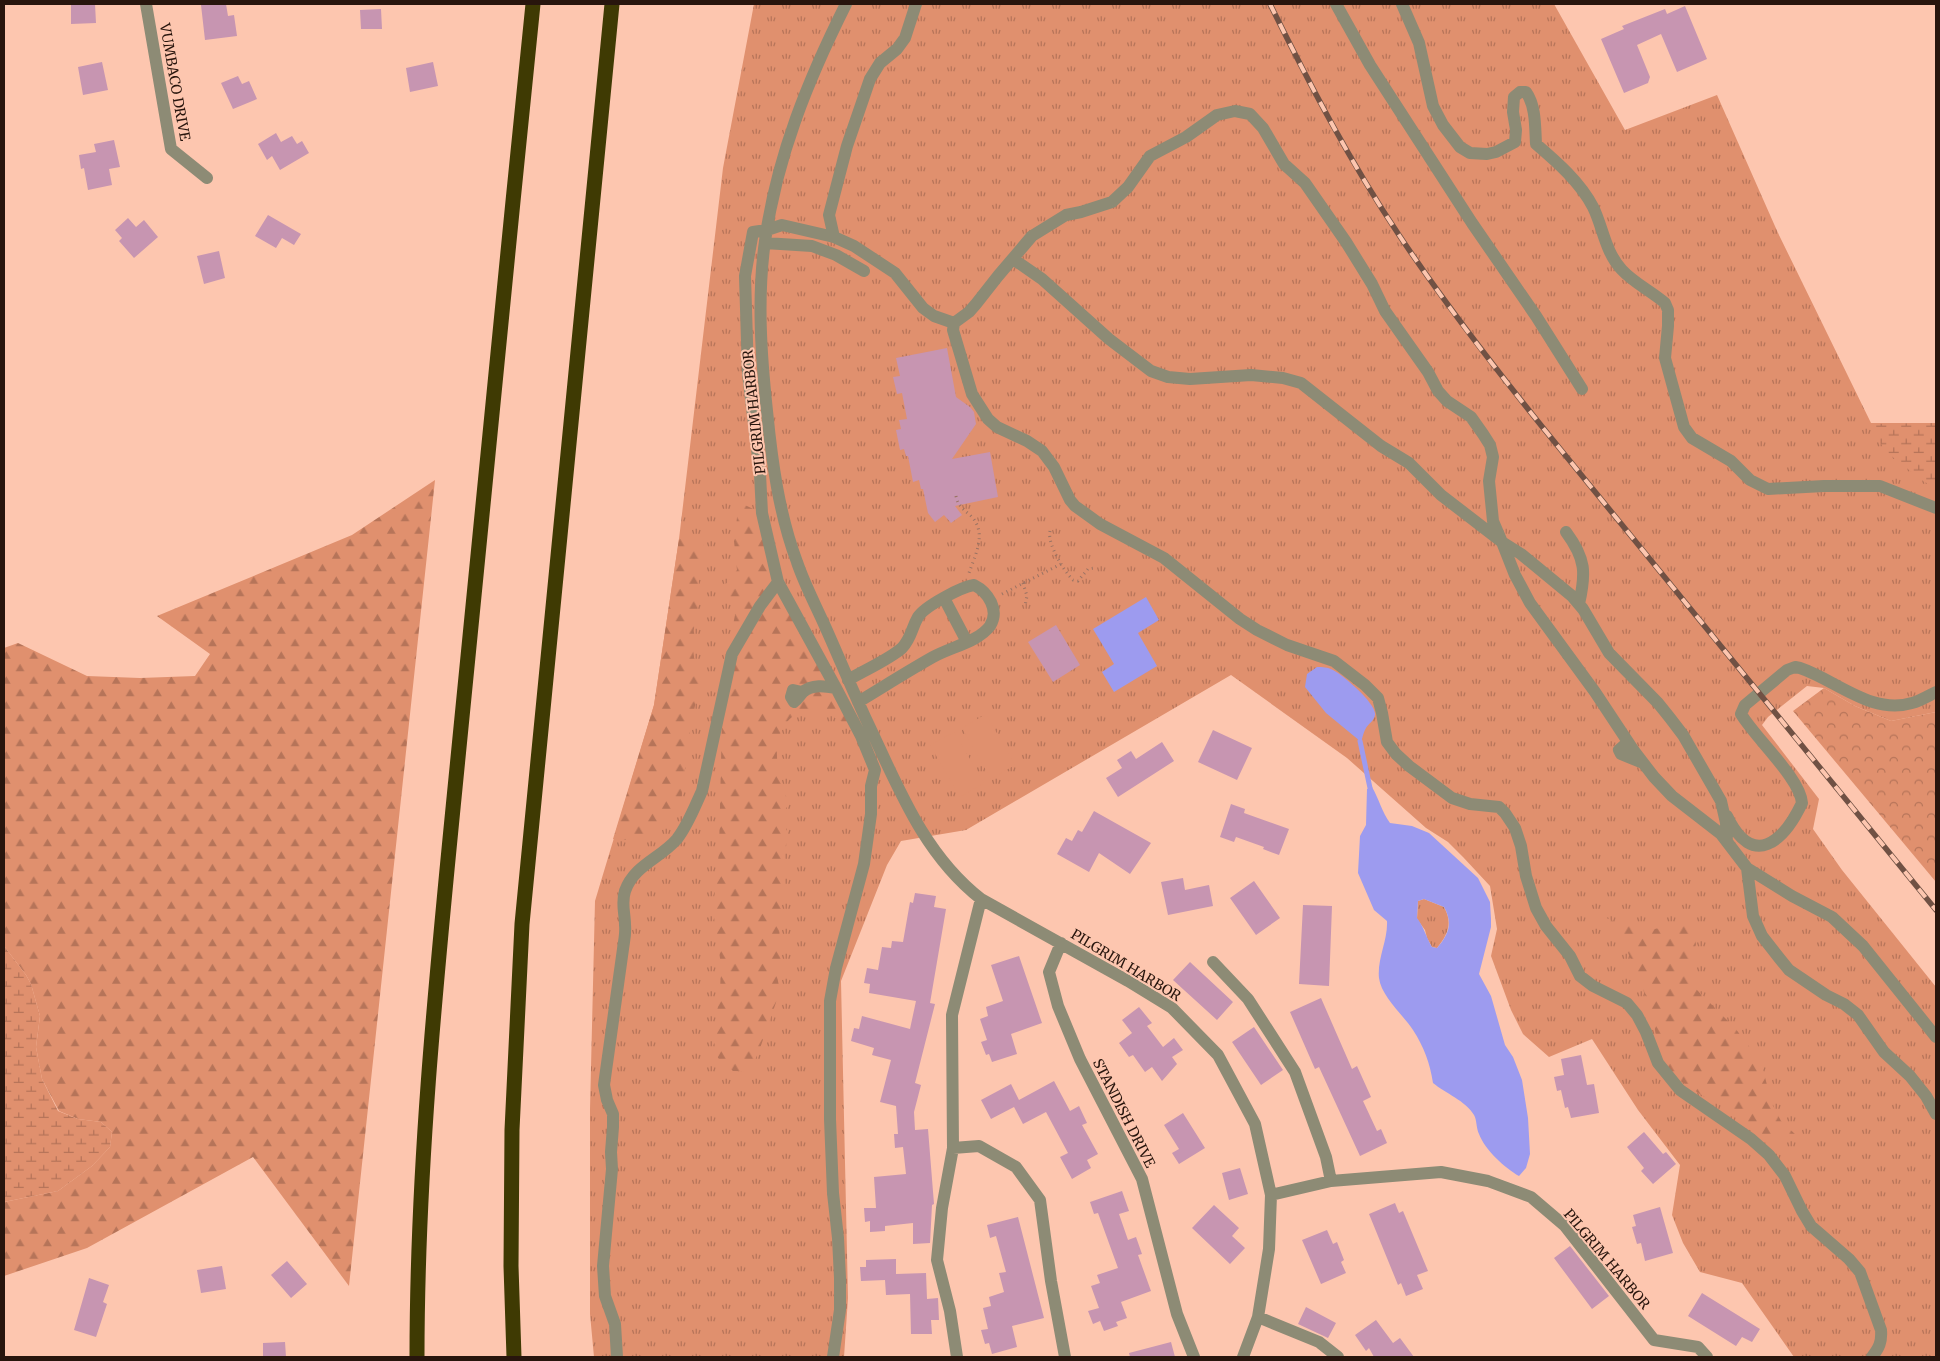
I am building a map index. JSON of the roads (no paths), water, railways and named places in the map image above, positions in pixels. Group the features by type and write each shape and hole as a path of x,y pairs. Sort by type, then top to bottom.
{"highway":[{"path":"417,1357 421,1202 433,1021 532,4"},
{"path":"514,1357 511,1266 512,1130 522,924 612,4"}],"street":[{"name":"VUMBACO DRIVE","path":"146,4 171,149 207,178"},
{"name":"PILGRIM HARBOR","path":"846,4 817,62 795,119 783,160 765,243 761,332 771,451 777,485 797,563 858,702 915,822 936,854 962,884 981,899 1128,981 1172,1008 1218,1054 1255,1124 1271,1195 1269,1249 1258,1317 1243,1357"},
{"path":"834,237 828,215 847,146 870,79 880,63 897,49 905,38 916,4"},
{"path":"1336,4 1370,65 1582,389"},
{"path":"1402,4 1420,43 1433,106 1443,125 1456,142 1470,153 1479,155 1496,152 1514,142 1536,144 1555,159 1580,187 1593,207 1606,243 1622,270 1665,303 1668,310 1665,358 1684,427 1692,438 1736,465 1750,480 1768,489 1880,486 1936,508"},
{"path":"1514,142 1516,130 1513,112 1514,97 1520,92 1526,92 1533,107 1536,144"},
{"path":"1872,1357 1879,1348 1882,1339 1881,1330 1860,1272 1849,1259 1811,1226 1785,1176 1769,1155 1750,1139 1680,1090 1658,1063 1642,1024 1627,1003 1593,986 1580,976 1570,956 1546,926 1536,908 1526,876 1521,846 1515,828 1505,813 1499,807 1470,804 1452,798 1409,766 1387,742 1378,698 1365,685 1334,661 1287,645 1257,630 1164,558 1100,524 1075,506 1070,500 1054,467 1042,451 1027,441 997,427 982,411 972,394 965,376 953,330 954,323 969,312 1032,236 1066,215 1112,202 1128,187 1150,156 1186,137 1217,115 1235,111 1250,114 1263,128 1284,164 1305,184 1346,242 1372,284 1385,311 1428,372 1438,391 1447,401 1472,417 1490,445 1493,457 1489,481 1493,520 1515,575 1530,604 1595,692 1643,764 1672,796 1718,832 1747,868 1792,896 1832,917 1863,946 1936,1037"},
{"path":"833,1357 840,1310 840,1294 830,1119 830,1001 836,968 864,864 871,814 871,786 876,770 836,688 778,582 762,513 760,474 748,374 745,276 753,232 767,230 782,224 834,237 854,246 895,273 923,308 934,316 954,323"},
{"path":"765,243 812,246 836,255 864,271"},
{"path":"1012,259 1042,280 1109,339 1151,371 1168,377 1190,379 1251,375 1283,378 1301,383 1380,446 1409,463 1441,494 1565,588 1579,604 1609,653 1658,703 1683,735 1736,831 1749,844 1761,846 1774,842 1787,830 1802,803 1799,788 1761,742 1741,714 1745,705 1787,670 1795,667 1800,668 1858,697 1888,705 1912,703 1936,692"},
{"path":"1566,532 1581,555 1584,567 1584,583 1579,604"},
{"path":"617,1357 615,1324 605,1296 603,1266 612,1169 613,1127 613,1114 607,1100 604,1085 623,948 625,926 622,906 632,877 640,868 676,839 692,811 702,790 722,691 732,654 760,606 778,582"},
{"path":"848,680 900,649 910,638 918,617 926,609 955,591 968,586 974,585 987,593 993,605 992,623 981,634 932,657 858,702"},
{"path":"944,598 967,642"},
{"path":"802,692 816,686 836,688"},
{"path":"1723,809 1727,842"},
{"path":"1747,868 1753,916 1762,936 1789,970 1844,1004 1858,1015 1884,1052 1910,1076 1926,1096 1936,1114"},
{"path":"957,1357 950,1311 937,1260 942,1208 953,1148 952,1015 981,899"},
{"name":"STANDISH DRIVE","path":"1061,943 1049,972 1058,1006 1080,1059 1142,1179 1176,1314 1194,1357"},
{"path":"1213,962 1248,999 1295,1072 1326,1158 1331,1181"},
{"path":"953,1148 979,1146 1016,1167 1040,1200 1051,1281 1065,1357"},
{"name":"PILGRIM HARBOR","path":"1271,1195 1331,1181 1442,1172 1488,1181 1531,1197 1565,1226 1654,1340 1698,1348 1707,1357"},
{"path":"1258,1317 1319,1342 1338,1357"}],"waterway":[{"path":"1360,741 1370,788"}],"railway":[{"path":"1270,4 1347,151 1399,235 1457,318 1540,424 1936,910"}]}
